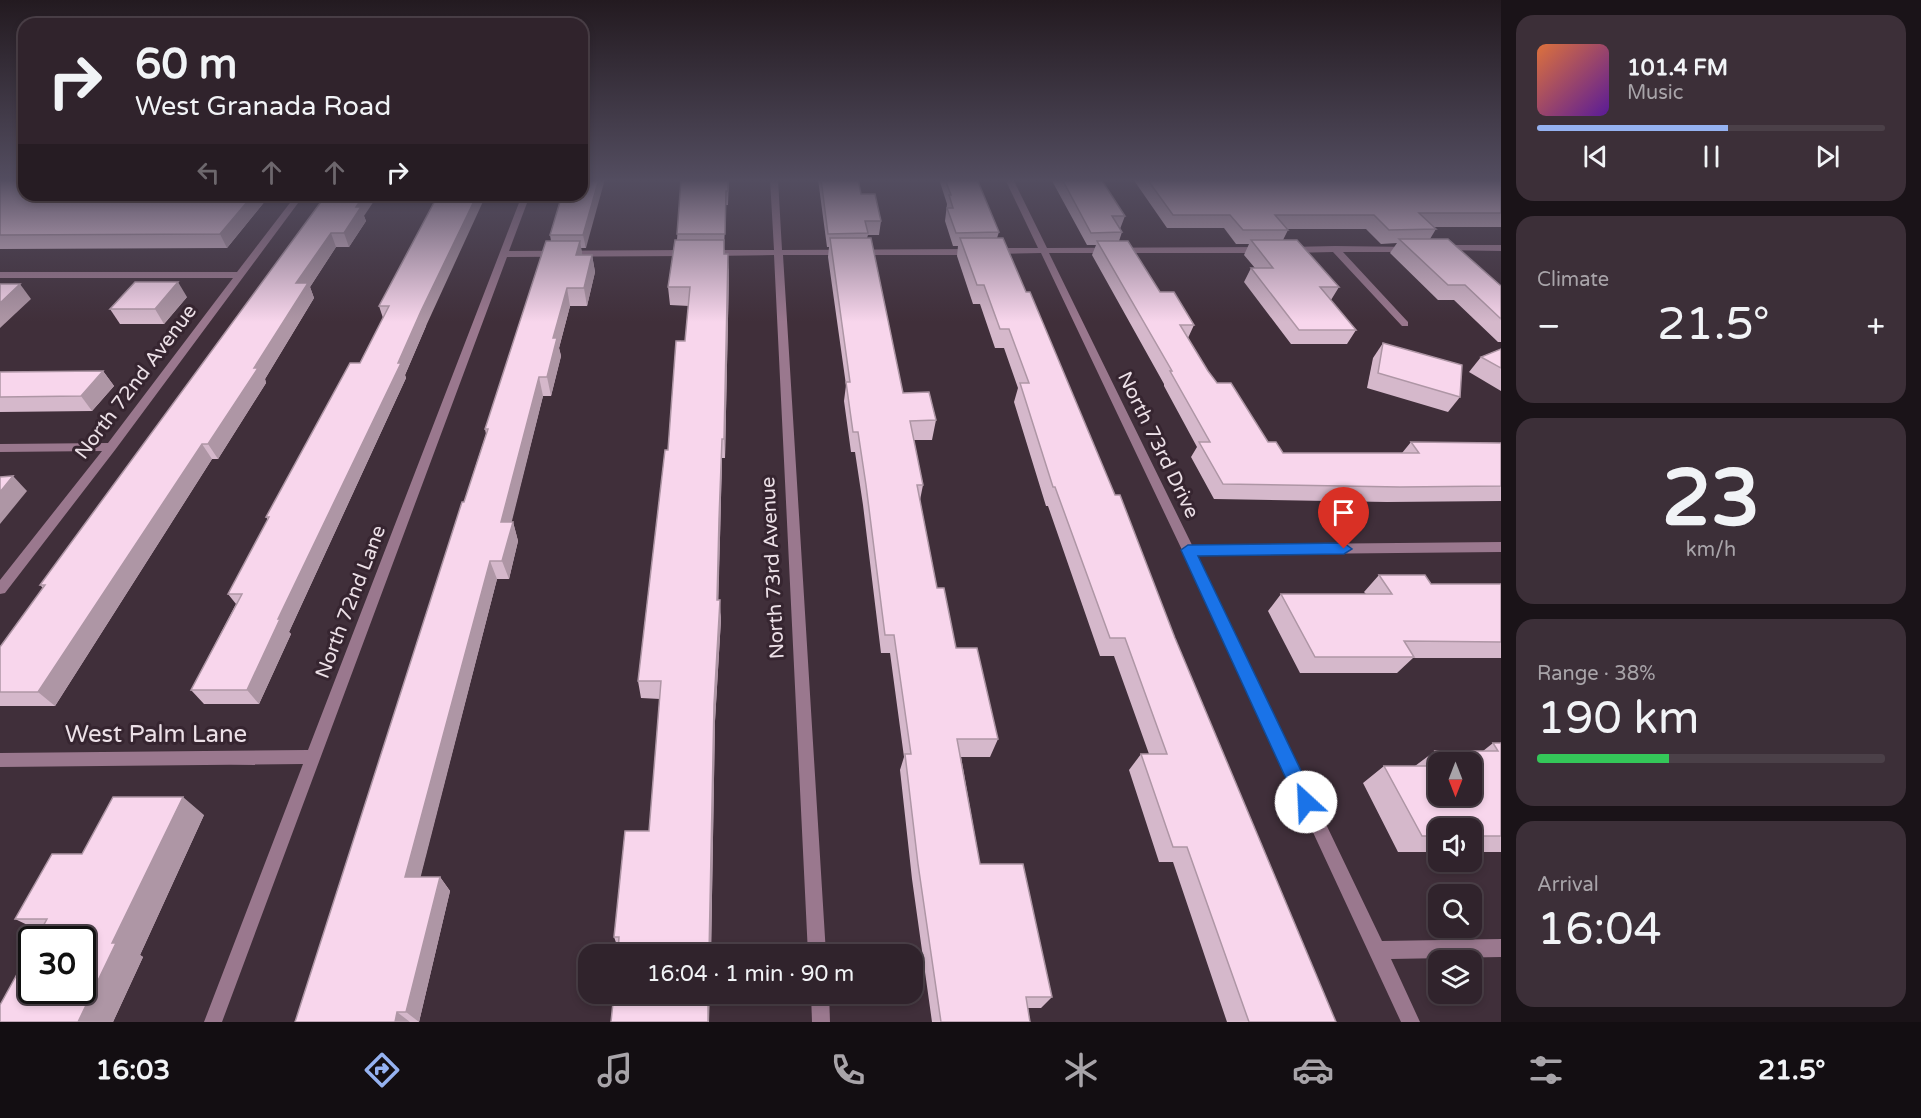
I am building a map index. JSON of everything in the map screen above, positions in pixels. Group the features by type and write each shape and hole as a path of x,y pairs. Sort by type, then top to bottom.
{"street":[{"name":"North 72nd Avenue","path":"0,589 111,447 275,227"},
{"name":"North 72nd Lane","path":"213,1022 514,227"},
{"name":"North 73rd Avenue","path":"778,227 816,944"},
{"name":"North 73rd Drive","path":"1032,227 1188,550 1411,1022"},
{"path":"1430,249 1501,248"},
{"path":"1335,249 1405,324"},
{"path":"988,251 1418,249"},
{"path":"504,254 977,252"},
{"path":"0,275 238,274"},
{"path":"0,447 111,447"},
{"path":"1188,550 1501,547"},
{"name":"West Palm Lane","path":"0,760 313,757"},
{"path":"1376,950 1501,948"},
{"path":"820,1004 821,1022"}],"building":[{"path":"0,227 226,227 220,234 0,235"},
{"path":"303,227 348,227 344,233 331,233 296,283 308,283 254,368 258,368 208,444 202,444 38,692 0,692 0,647 45,585 40,585"},
{"path":"421,227 462,227 398,363 401,363 278,619 280,619 247,690 191,690 242,594 228,594 269,517 266,517 350,363 360,363 389,306 379,306"},
{"path":"552,227 585,227 583,235 550,235"},
{"path":"678,227 725,227 725,234 677,234"},
{"path":"827,227 866,227 868,233 828,234"},
{"path":"954,227 997,227 999,232 956,233"},
{"path":"1088,227 1119,227 1122,232 1091,233"},
{"path":"1240,227 1285,227 1288,230 1243,230"},
{"path":"1386,227 1434,227 1436,229 1389,230"},
{"path":"830,238 871,238 903,393 929,392 936,420 910,421 923,485 917,485 937,588 944,588 956,648 977,648 998,739 957,739 980,864 1023,864 1052,997 1026,997 1030,1022 941,1022 905,754 911,754 894,635 885,635 858,432 853,432 846,382 850,382"},
{"path":"960,238 1003,238 1026,292 1030,292 1115,495 1120,495 1175,638 1336,1022 1249,1022 1187,847 1173,847 1141,754 1167,754 1125,638 1110,638 1055,487 1053,487 1020,383 1029,383 1009,329 1000,329 984,285 977,285"},
{"path":"1399,239 1448,239 1501,286 1501,319 1465,285 1448,285"},
{"path":"675,240 724,240 724,254 728,254 709,944 619,944 619,937 614,937 625,831 649,831 661,681 638,681 665,450 668,450 676,341 685,341 690,287 668,287"},
{"path":"1251,240 1297,240 1339,287 1320,287 1356,330 1299,330 1251,268 1273,268"},
{"path":"546,241 580,241 576,255 592,255 584,288 567,288 553,338 557,338 547,377 539,377 501,522 513,522 502,561 490,561 405,877 440,877 406,1012 397,1012 395,1022 295,1022 462,502 464,502 488,429 485,429"},
{"path":"1097,241 1128,241 1160,292 1174,292 1194,325 1180,325 1208,371 1217,383 1231,383 1268,442 1276,442 1283,453 1419,453 1411,442 1501,443 1501,486 1223,484 1199,442 1210,442"},
{"path":"135,282 178,282 155,309 110,309"},
{"path":"0,284 20,284 0,303"},
{"path":"1383,343 1462,365 1460,397 1378,373"},
{"path":"1501,349 1501,368 1481,357"},
{"path":"103,371 81,396 0,397 0,372"},
{"path":"13,476 0,492 0,477"},
{"path":"1379,575 1425,575 1431,584 1501,584 1501,642 1404,641 1414,657 1315,657 1281,594 1392,594"},
{"path":"1493,743 1501,743 1501,836 1482,836 1482,818 1428,818 1428,836 1422,836 1384,766 1428,766 1428,806 1482,806 1482,752 1435,751 1498,751"},
{"path":"113,797 183,797 112,943 116,943 96,985 96,926 43,926 47,919 15,919 52,854 82,854"},
{"path":"18,972 18,1004 87,1004 78,1022 0,1022 0,1005"},
{"path":"613,1004 708,1004 708,1022 611,1022"}],"route":[{"path":"1306,802 1188,550 1344,549"}]}
